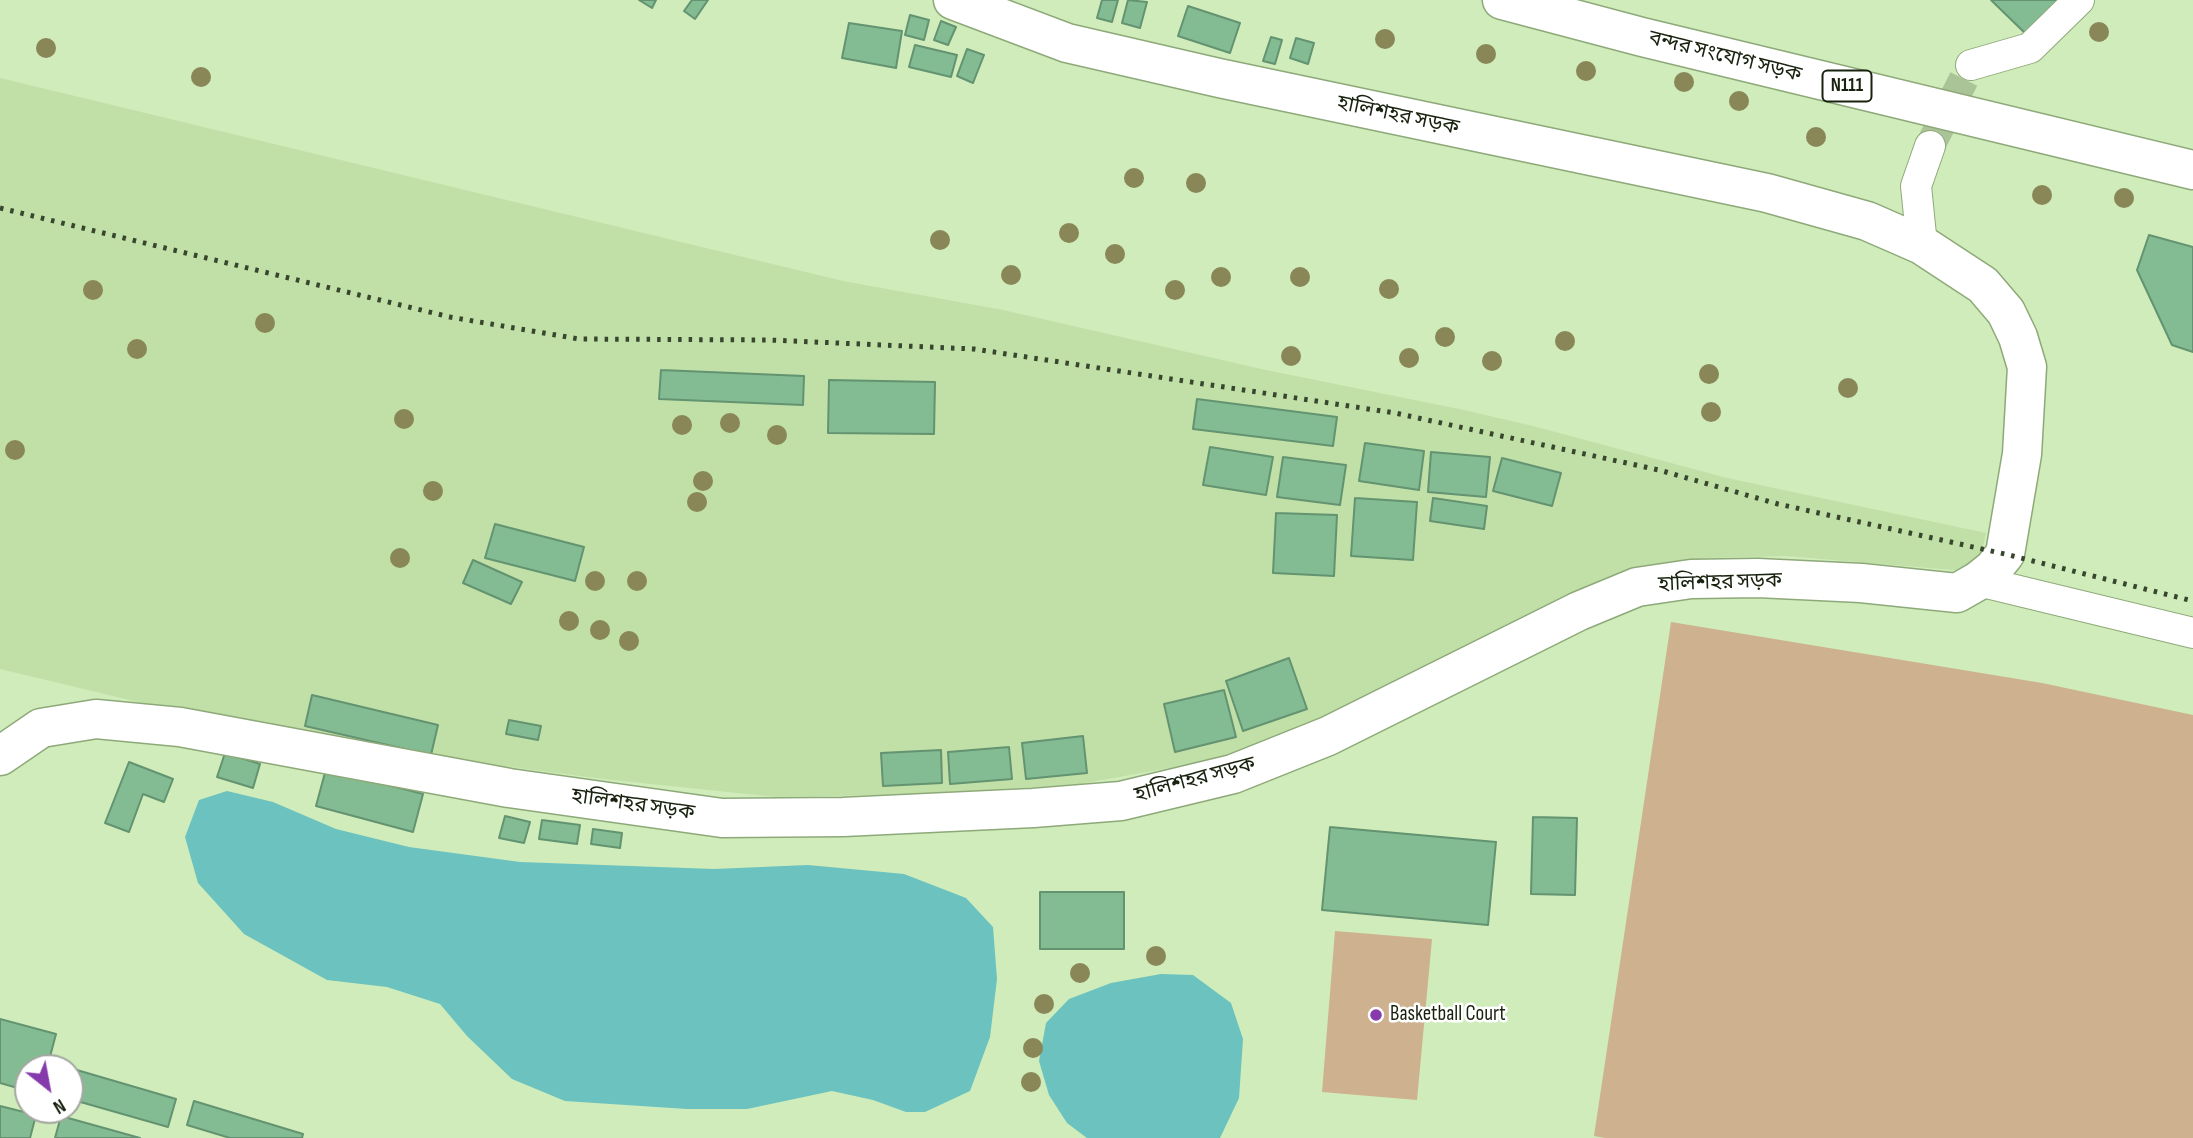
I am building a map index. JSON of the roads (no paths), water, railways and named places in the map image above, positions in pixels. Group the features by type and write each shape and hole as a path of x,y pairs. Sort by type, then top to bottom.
{"main road":[{"name":"হালিশহর সড়ক","path":"0,756 41,728 96,719 180,727 509,788 722,818 843,817 1121,801 1233,774 1328,736 1580,611 1637,587 1691,579 1758,578 1861,583 1957,593 1978,582 2005,554 2022,454 2027,368 2018,337 2006,312 1983,285 1922,245 1867,221 1767,192 1219,78 1067,43 953,0"},
{"name":"বন্দর সংযোগ সড়ক","path":"1502,0 1642,37 2193,170"}],"street":[{"path":"1971,65 2029,48 2079,0"},
{"path":"1922,245 1916,186 1930,146"},
{"path":"1978,582 2193,633"}],"water":[{"path":"227,791 273,802 336,829 409,847 520,862 714,869 808,865 904,874 966,898 993,927 997,979 990,1037 970,1091 925,1112 906,1112 873,1100 832,1091 747,1109 687,1109 565,1101 512,1079 467,1036 440,1004 387,987 327,980 244,934 198,883 185,837 199,800"},
{"path":"1161,974 1193,975 1231,1003 1243,1039 1239,1098 1220,1138 1087,1138 1067,1123 1049,1095 1039,1061 1046,1023 1069,999 1111,983"}],"tunnel":[{"path":"1930,146 1971,65"}],"railway":[{"path":"0,208 450,317 579,339 769,340 974,349 1395,413 1659,470 1778,504 2005,554 2193,601"}],"place":[{"name":"Basketball Court","path":"1376,1015"}]}
